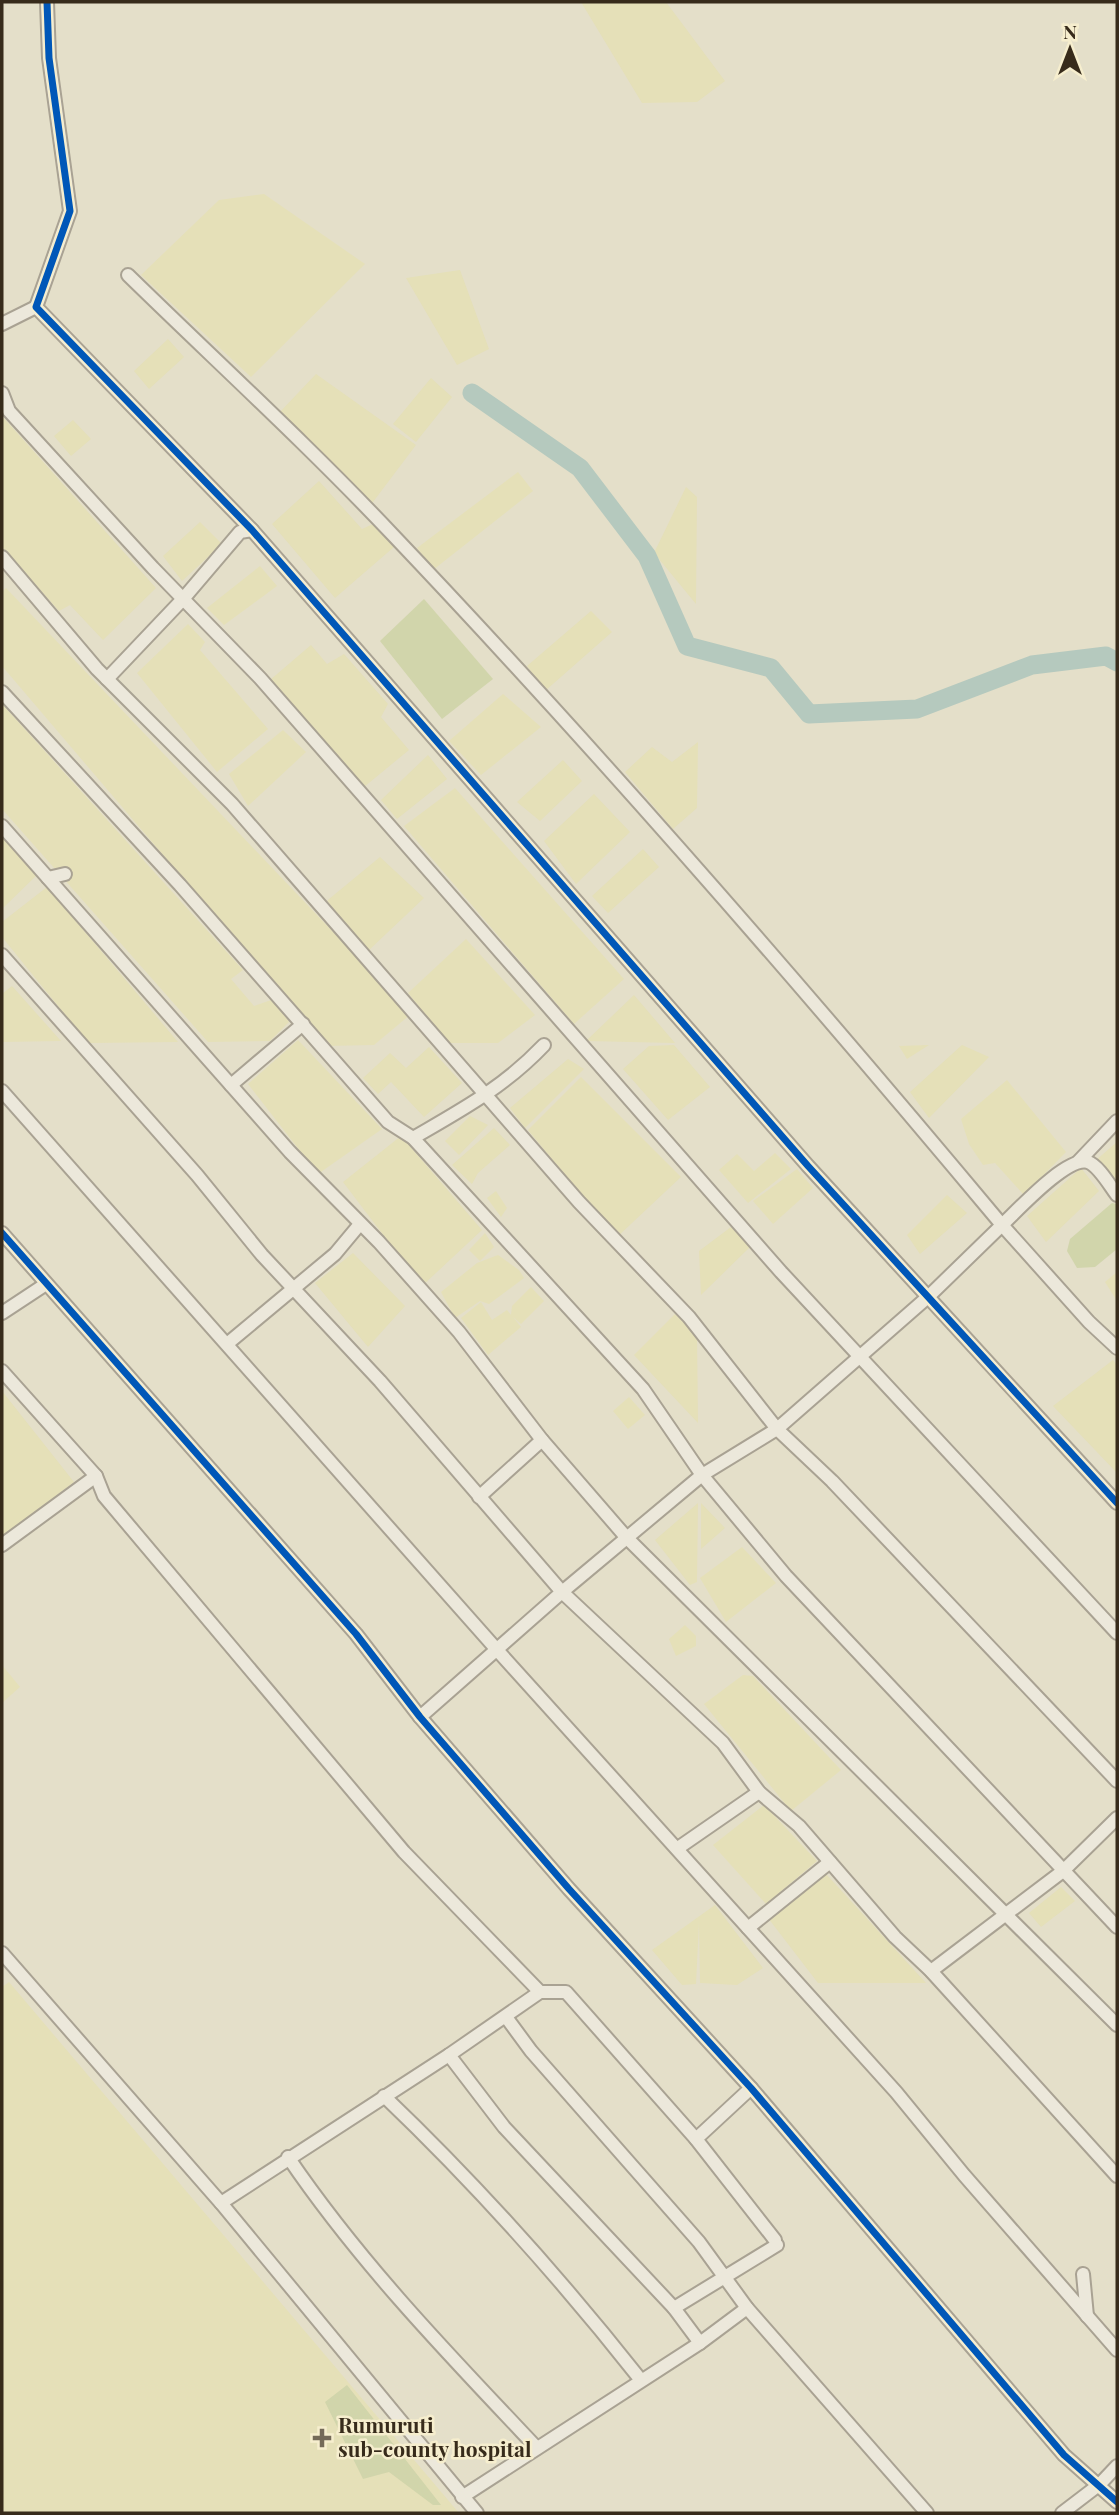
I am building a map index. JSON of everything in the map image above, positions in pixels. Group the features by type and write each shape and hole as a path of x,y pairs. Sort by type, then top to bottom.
{"street":[{"path":"2,324 36,307 70,211 49,58 47,2"},
{"path":"128,275 390,531 851,1044 1002,1225 1117,1348"},
{"path":"36,307 251,530 808,1166 1117,1503"},
{"path":"2,393 9,411 260,678 781,1272 1117,1633"},
{"path":"107,679 183,599 240,532 251,530"},
{"path":"2,557 107,679 232,804 579,1202 689,1317 777,1429 915,1568 1117,1781"},
{"path":"2,692 303,1024 388,1122 413,1138 643,1389 702,1475 786,1576 1117,1927"},
{"path":"2,826 232,1085 459,1332 542,1440 626,1537 1117,2025"},
{"path":"48,878 65,874"},
{"path":"2,955 197,1175 292,1288 380,1381 562,1592 713,1733 759,1791 799,1826 895,1937 931,1971 1117,2176"},
{"path":"232,1085 303,1024"},
{"path":"413,1138 488,1095 515,1075 544,1045"},
{"path":"2,1091 498,1651 896,2092 1117,2350"},
{"path":"1078,1162 1117,1121"},
{"path":"420,1717 626,1537 702,1475 777,1429 861,1358 1069,1164 1078,1162 1094,1166 1117,1195"},
{"path":"227,1344 244,1333 292,1288 335,1254 360,1224"},
{"path":"2,1233 87,1326 247,1514 356,1634 420,1717 569,1889 751,2088 1064,2455 1100,2484 1117,2502"},
{"path":"2,1313 46,1284"},
{"path":"2,1371 96,1476 104,1496 305,1738 404,1852 540,1992"},
{"path":"479,1497 542,1440"},
{"path":"2,1545 96,1476"},
{"path":"678,1848 759,1791"},
{"path":"931,1971 1063,1871 1117,1818"},
{"path":"748,1928 830,1862"},
{"path":"2,1953 221,2203 477,2513"},
{"path":"221,2203 288,2157 449,2055 540,1992 566,1992 696,2139 776,2243 674,2308"},
{"path":"506,2017 531,2051 699,2242 747,2308 927,2513"},
{"path":"449,2055 504,2127 674,2308 700,2343"},
{"path":"696,2139 751,2088"},
{"path":"384,2096 461,2169 579,2302 640,2379"},
{"path":"288,2157 324,2210 367,2264 537,2448"},
{"path":"1083,2274 1087,2316"},
{"path":"462,2497 640,2379 700,2343 747,2308"},
{"path":"1062,2513 1100,2484 1117,2466"}],"shaded area":[{"path":"581,2 666,2 725,81 697,102 642,103"},
{"path":"264,194 365,264 251,377 141,275 219,200"},
{"path":"460,270 489,349 457,365 406,278"},
{"path":"168,339 184,357 149,389 134,371"},
{"path":"316,374 416,445 370,506 279,413"},
{"path":"431,378 452,397 416,442 393,424"},
{"path":"2,416 156,588 103,640 70,605 59,611 2,547"},
{"path":"73,420 91,439 71,456 54,436"},
{"path":"518,472 533,491 433,570 417,548"},
{"path":"319,481 362,529 375,523 394,547 335,598 272,524"},
{"path":"686,487 697,497 696,604 654,553"},
{"path":"200,522 222,544 182,581 163,556"},
{"path":"260,566 277,586 224,625 207,608"},
{"path":"6,588 411,1014 374,1045 326,1046 2,666 2,592"},
{"path":"591,611 612,632 545,691 527,666"},
{"path":"188,624 205,642 200,650 268,729 217,772 137,673"},
{"path":"311,645 327,664 344,654 388,704 381,717 409,750 364,787 270,680"},
{"path":"503,694 541,727 481,775 449,741"},
{"path":"2,704 243,970 231,979 254,1006 274,999 289,1022 270,1041 208,1042 2,809"},
{"path":"283,730 306,752 248,806 229,774"},
{"path":"698,742 697,808 673,829 625,772 652,747 672,762"},
{"path":"428,755 447,779 397,819 381,800"},
{"path":"563,760 582,781 540,821 517,802"},
{"path":"455,788 624,979 574,1024 404,826"},
{"path":"594,794 630,832 576,884 544,841"},
{"path":"2,835 39,873 2,909"},
{"path":"643,849 659,867 608,913 592,896"},
{"path":"380,857 424,898 368,951 323,904"},
{"path":"47,887 178,1042 88,1043 2,937 2,922"},
{"path":"466,939 535,1015 498,1043 448,1043 408,993"},
{"path":"12,986 61,1041 2,1042 2,994"},
{"path":"634,995 675,1043 586,1041"},
{"path":"298,1040 382,1129 318,1174 248,1084"},
{"path":"674,1045 710,1087 668,1120 623,1069 649,1046"},
{"path":"929,1045 907,1059 899,1046"},
{"path":"962,1045 989,1057 929,1118 910,1092"},
{"path":"429,1047 462,1083 424,1117 391,1082 378,1094 363,1078 390,1053 406,1068"},
{"path":"568,1059 584,1069 525,1128 510,1108"},
{"path":"581,1077 681,1177 616,1238 528,1130"},
{"path":"1007,1080 1066,1152 1024,1195 995,1163 983,1165 969,1144 961,1119"},
{"path":"470,1116 488,1125 459,1155 445,1141"},
{"path":"494,1128 510,1145 478,1173 472,1184 452,1165"},
{"path":"401,1136 482,1230 422,1286 343,1182"},
{"path":"1117,1142 1117,1188 1095,1161"},
{"path":"775,1153 791,1169 748,1203 719,1170 737,1154 754,1171"},
{"path":"1081,1168 1099,1191 1046,1242 1027,1216"},
{"path":"797,1169 813,1188 773,1224 753,1201"},
{"path":"496,1191 507,1208 501,1217 487,1198"},
{"path":"947,1195 967,1213 920,1254 907,1235"},
{"path":"731,1227 750,1247 701,1295 699,1251"},
{"path":"485,1233 494,1247 480,1261 469,1250"},
{"path":"353,1253 405,1306 368,1347 315,1283"},
{"path":"498,1255 519,1270 524,1278 489,1304 480,1301 455,1318 441,1292 477,1263"},
{"path":"1117,1272 1117,1301 1105,1282"},
{"path":"531,1287 544,1301 521,1324 513,1317 521,1327 488,1355 461,1318 481,1302 492,1320 507,1310 511,1315 512,1306"},
{"path":"675,1314 697,1335 698,1423 634,1355"},
{"path":"1113,1360 1117,1365 1117,1473 1053,1406"},
{"path":"2,1391 74,1482 2,1538"},
{"path":"629,1397 645,1415 628,1429 613,1411"},
{"path":"698,1503 697,1582 690,1585 655,1540"},
{"path":"701,1503 725,1528 701,1549"},
{"path":"742,1547 776,1583 726,1622 700,1578"},
{"path":"685,1625 696,1636 696,1646 676,1656 669,1639"},
{"path":"2,1665 20,1687 2,1703"},
{"path":"743,1675 753,1676 841,1770 791,1811 704,1704"},
{"path":"764,1805 817,1861 766,1904 713,1845"},
{"path":"826,1874 926,1983 818,1983 768,1918"},
{"path":"1061,1887 1075,1901 1041,1927 1029,1913"},
{"path":"715,1905 763,1968 737,1985 700,1983 699,1922 696,1984 682,1985 652,1950"},
{"path":"9,1982 459,2513 2,2513 2,1987"}],"green space":[{"path":"424,599 493,679 442,719 380,641"},
{"path":"1112,1203 1117,1204 1117,1249 1095,1267 1077,1268 1067,1251 1070,1239"},
{"path":"347,2385 441,2505 433,2505 389,2472 363,2479 325,2402"}],"waterway":[{"path":"472,393 580,468 647,556 687,646 771,668 809,714 917,709 1032,665 1106,656 1117,662"}],"cycle path":[{"path":"47,2 49,58 70,211 36,307 252,530 808,1166 1117,1503"},
{"path":"2,1233 356,1634 420,1717 569,1889 751,2088 1064,2455 1117,2502"}],"place":[{"name":"Rumuruti sub-county hospital","path":"322,2438"}]}
